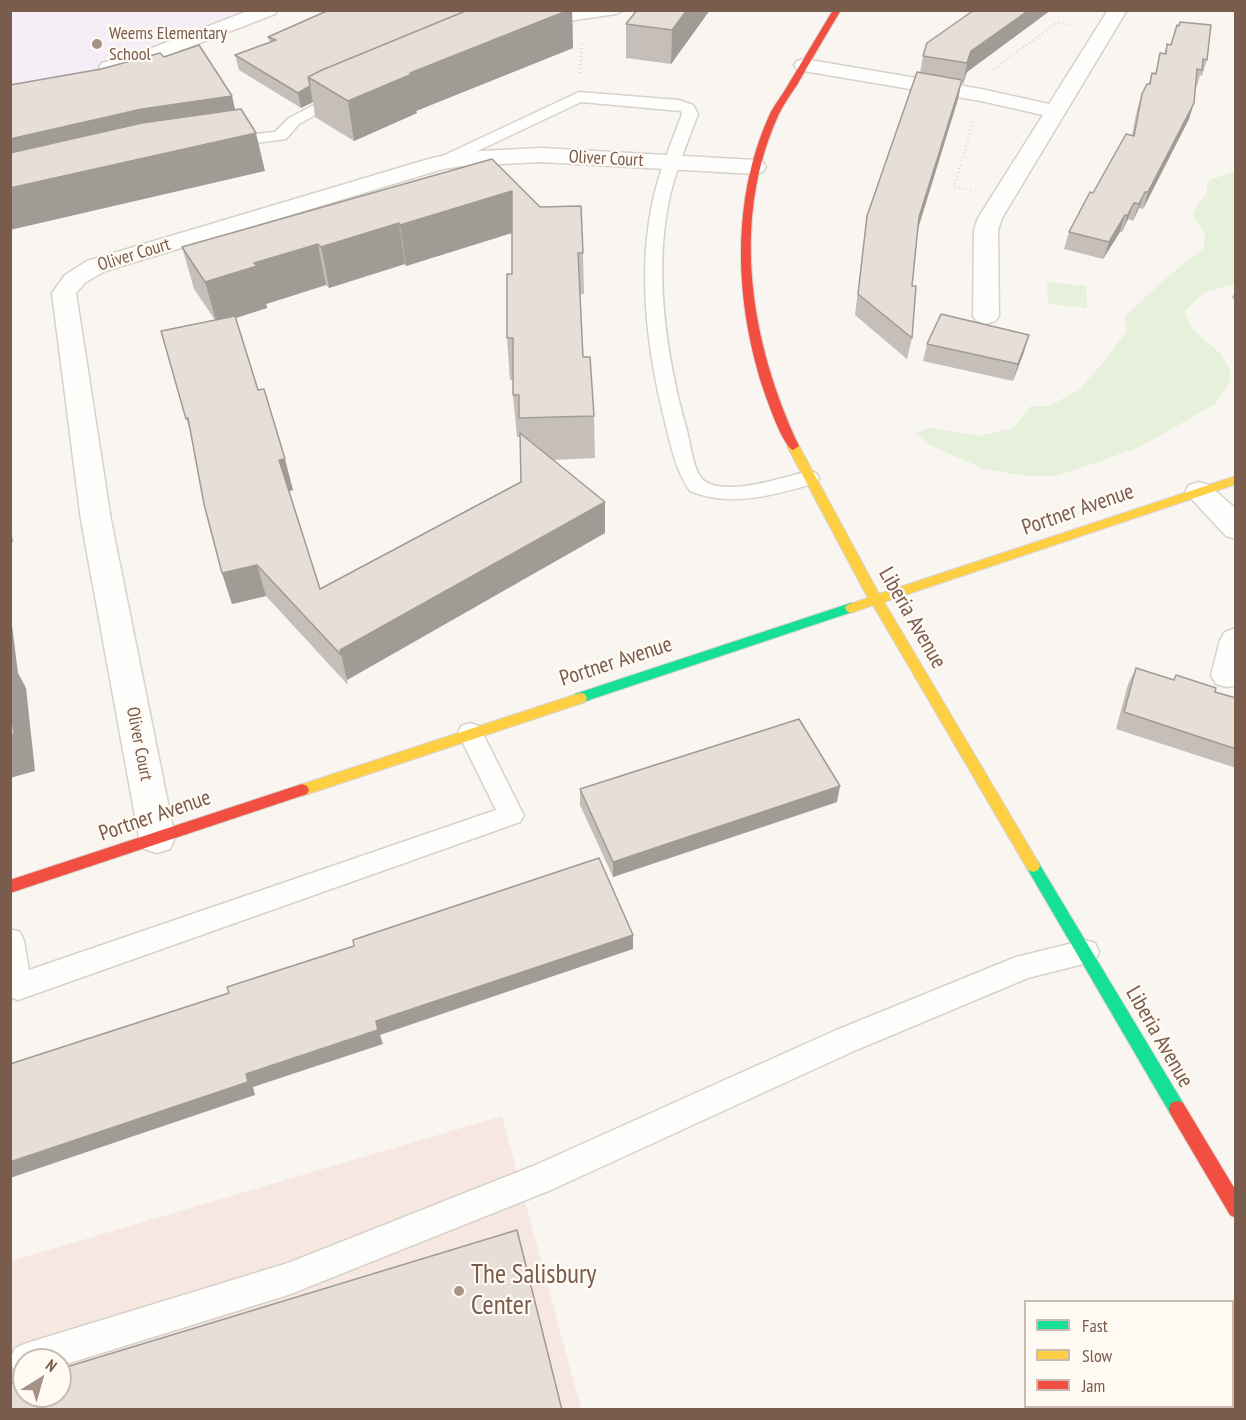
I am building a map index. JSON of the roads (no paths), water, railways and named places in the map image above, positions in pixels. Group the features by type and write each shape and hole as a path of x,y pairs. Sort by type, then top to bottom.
{"main road":[{"name":"Liberia Avenue","path":"837,10 772,119 755,167 748,206 745,264 749,308 762,366 785,431 876,600 1236,1209"},
{"name":"Portner Avenue","path":"10,887 1236,480"}],"street":[{"path":"87,73 146,57 268,10"},
{"path":"986,316 986,230 1001,198 1118,10"},
{"path":"804,65 974,94 1055,112"},
{"name":"Oliver Court","path":"157,838 96,520 64,293 70,282 80,273 96,266 440,163 502,155 541,154 755,167"},
{"path":"1199,492 1218,507 1236,529"},
{"path":"1227,675 1236,640"}],"lane":[{"path":"527,23 616,10"},
{"path":"205,144 280,136 283,130 309,112 359,87"},
{"path":"440,163 579,97 679,105 688,108 690,114 672,163 658,218 656,278 658,343 674,420 692,480 704,490 726,493 809,478"},
{"path":"10,940 18,987 511,815 470,733"},
{"path":"65,1348 288,1280 540,1179 844,1041 1016,971 1085,952"}],"place":[{"name":"Weems Elementary School","path":"97,44"},
{"name":"The Salisbury Center","path":"459,1291"}]}
